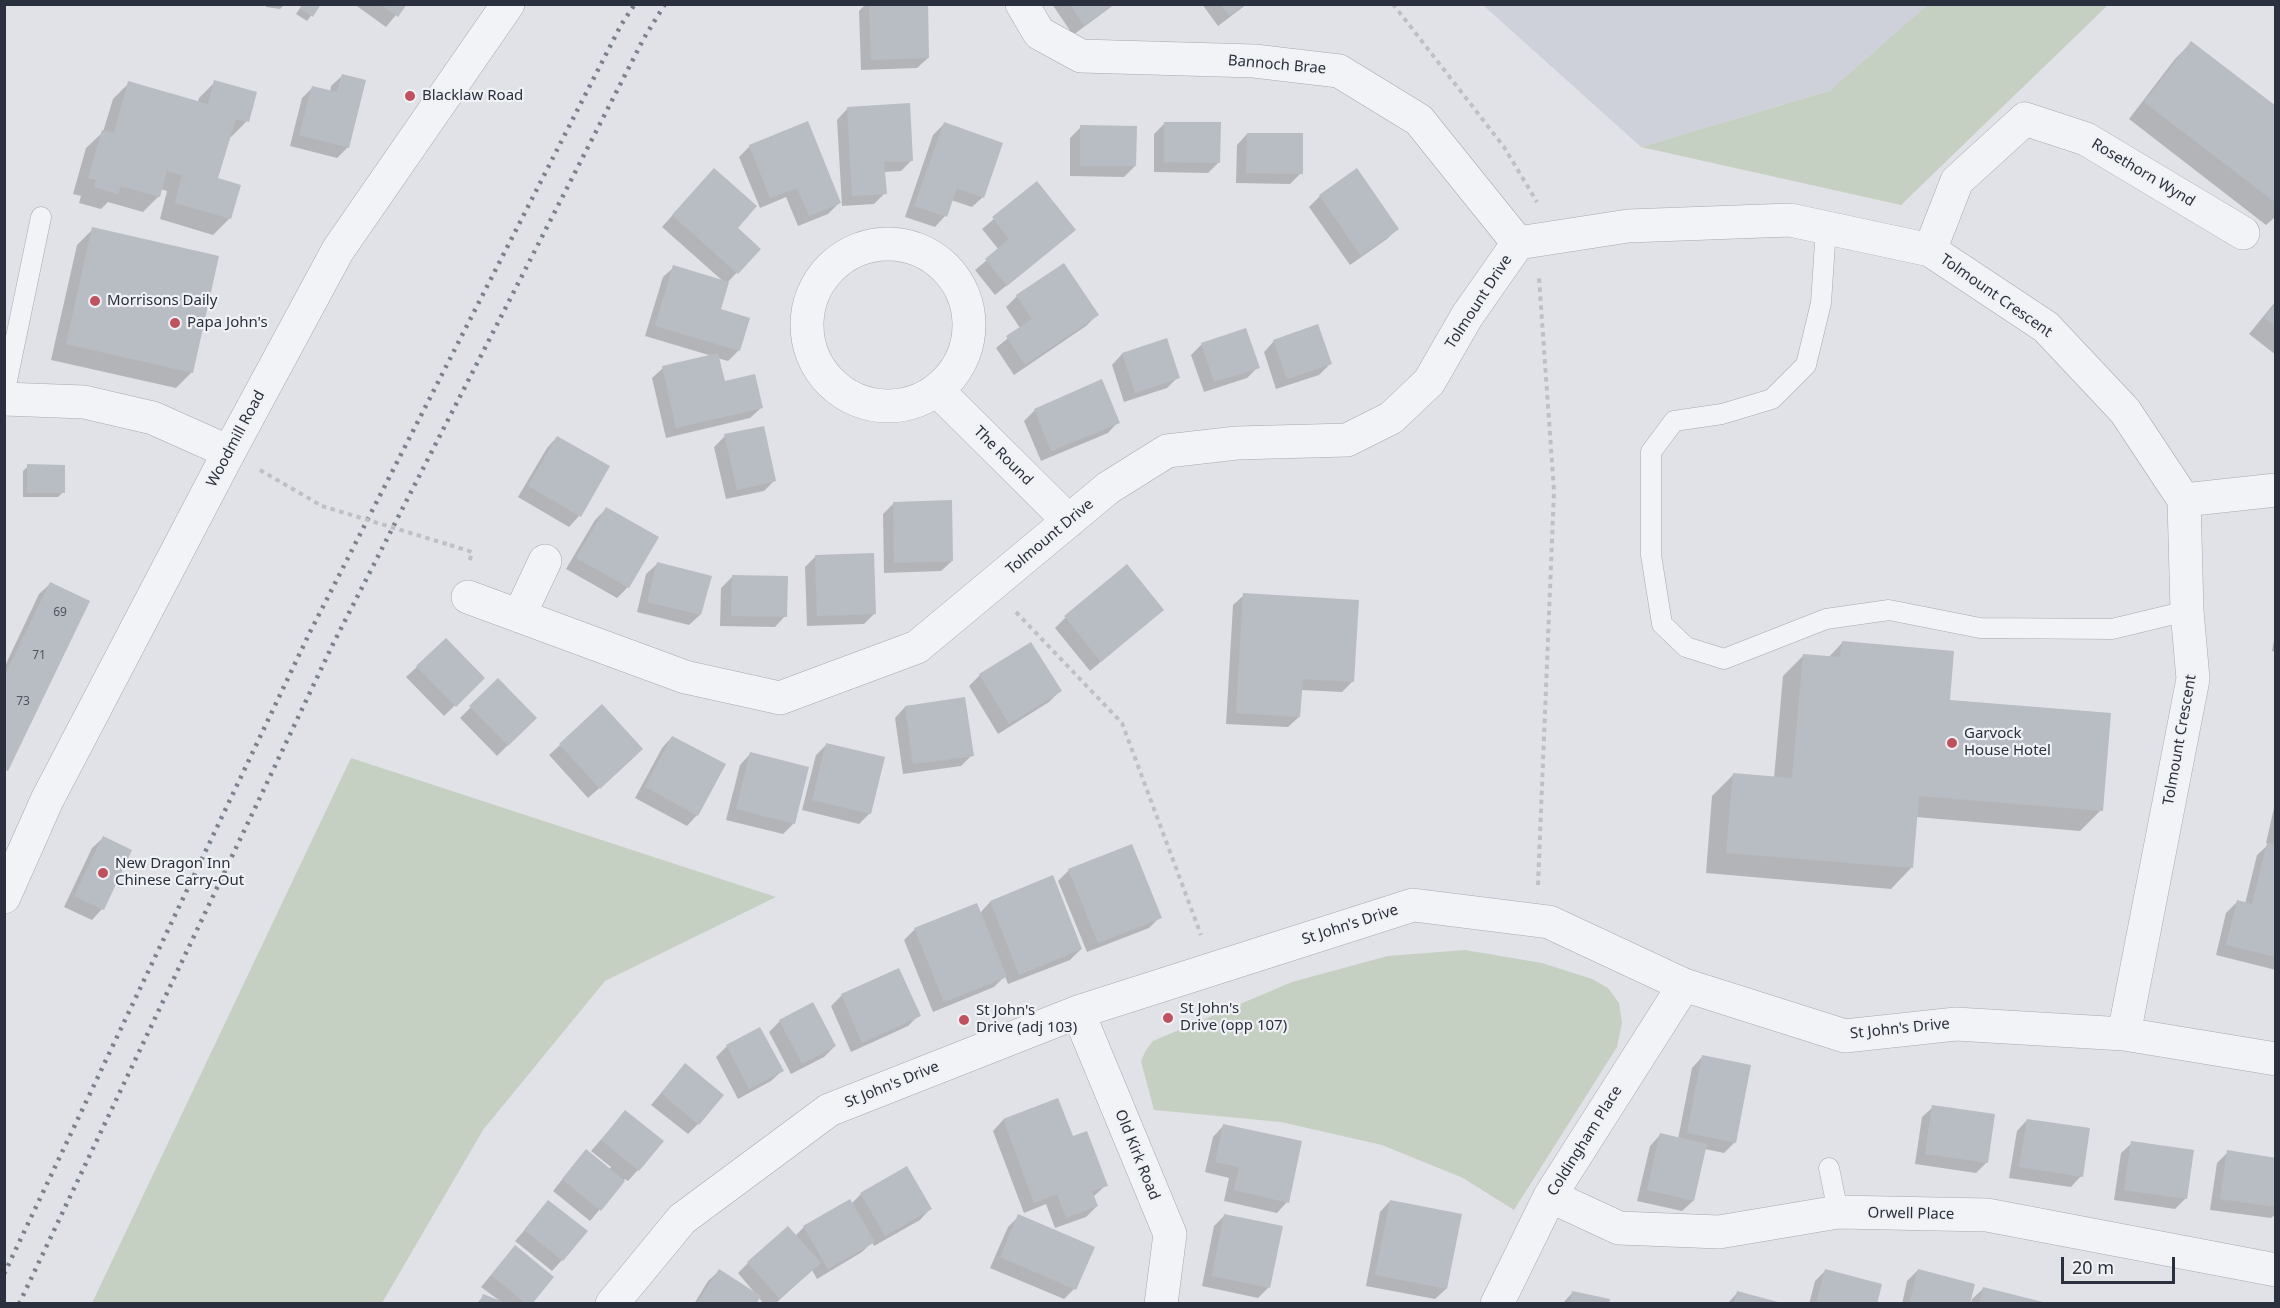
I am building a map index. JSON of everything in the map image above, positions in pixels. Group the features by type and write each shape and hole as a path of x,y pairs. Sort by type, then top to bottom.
{"street":[{"name":"Woodmill Road","path":"4,897 47,800 228,452 338,250 508,4"},
{"name":"Bannoch Brae","path":"1022,4 1039,33 1081,56 1254,61 1339,71 1419,120 1527,242"},
{"name":"Rosethorn Wynd","path":"1930,250 1957,181 2025,119 2086,139 2243,233"},
{"name":"Tolmount Crescent","path":"1527,242 1628,226 1791,220 1930,250 2046,327 2125,411 2184,500 2187,611 2193,679 2124,1034"},
{"name":"Tolmount Drive","path":"468,597 685,677 780,698 916,647 1108,488 1167,451 1238,443 1347,440 1391,418 1430,382 1467,316 1527,242"},
{"path":"880,243 901,244 928,253 950,271 961,288 968,306 970,325 962,359 953,374 937,390 906,405 883,406 864,403 844,394 830,382 816,364 810,348 806,323 809,304 816,286 838,260 857,249 880,243"},
{"name":"The Round","path":"937,390 1069,521"},
{"path":"4,397 84,402 153,418 228,452"},
{"path":"2184,500 2276,490"},
{"path":"519,616 545,561"},
{"name":"St John's Drive","path":"612,1304 682,1219 829,1110 1078,1012 1413,905 1549,922 1684,985 1845,1036 1956,1024 2124,1034 2276,1059"},
{"name":"Coldingham Place","path":"1497,1304 1550,1196 1684,985"},
{"name":"Old Kirk Road","path":"1078,1012 1170,1234 1161,1304"},
{"name":"Orwell Place","path":"1550,1196 1618,1228 1719,1232 1838,1212 1987,1215 2276,1270"}],"lane":[{"path":"4,397 41,217"},
{"path":"1826,228 1821,303 1806,366 1772,399 1722,414 1674,421 1651,452 1651,555 1662,624 1686,647 1724,659 1826,619 1889,610 1980,628 2112,629 2187,611"},
{"path":"1829,1168 1838,1212"}],"path":[{"path":"1393,4 1504,147 1538,204 1527,242 1554,491 1537,880 1549,922"},
{"path":"228,452 322,506 472,552"},
{"path":"991,586 1122,723 1213,969"}],"shaded area":[{"path":"1483,5 1927,5 1829,91 1641,147"}],"green space":[{"path":"1927,5 2108,5 1901,205 1641,147 1829,91"},
{"path":"351,758 776,897 605,981 483,1130 382,1303 92,1303"},
{"path":"1465,950 1542,963 1592,979 1608,988 1619,1003 1622,1023 1617,1047 1514,1210 1463,1178 1382,1145 1281,1122 1154,1110 1141,1061 1153,1041 1292,982 1388,956"}],"building":[{"path":"303,4 321,4 313,17 300,8"},
{"path":"380,4 407,4 398,17"},
{"path":"869,4 928,4 929,58 871,60"},
{"path":"1070,4 1114,4 1084,26"},
{"path":"1220,4 1245,4 1229,16"},
{"path":"2191,41 2276,106 2276,203 2144,102"},
{"path":"342,74 366,80 349,148 299,135 312,86 337,92"},
{"path":"214,80 257,92 249,122 236,119 218,178 241,185 231,219 175,203 182,175 167,171 160,197 121,186 118,194 94,187 96,180 88,178 102,130 114,133 128,81 208,104"},
{"path":"910,103 913,161 884,162 887,194 852,196 847,107"},
{"path":"808,121 841,203 809,216 797,188 770,198 749,145"},
{"path":"944,122 1003,143 984,198 957,188 947,217 914,206"},
{"path":"1164,122 1221,122 1220,163 1164,162"},
{"path":"1080,125 1137,126 1136,166 1080,166"},
{"path":"1247,133 1303,133 1303,174 1246,173"},
{"path":"714,168 757,206 738,228 761,249 738,274 672,215"},
{"path":"1357,168 1399,229 1361,256 1319,195"},
{"path":"1037,181 1076,230 1007,286 985,259 1009,239 992,217"},
{"path":"92,227 219,256 193,373 66,344"},
{"path":"1064,263 1099,315 1025,365 1006,336 1032,319 1016,295"},
{"path":"673,265 729,282 721,309 750,318 740,351 655,326"},
{"path":"2276,303 2276,327 2264,318"},
{"path":"1318,324 1332,364 1287,379 1273,340"},
{"path":"1246,328 1260,368 1214,382 1201,343"},
{"path":"1167,338 1180,378 1135,393 1122,353"},
{"path":"718,353 725,381 755,374 763,408 676,428 662,366"},
{"path":"1102,379 1120,423 1051,451 1034,409"},
{"path":"764,426 776,481 737,490 724,434"},
{"path":"557,436 610,466 581,517 528,486"},
{"path":"27,464 65,465 65,493 27,493"},
{"path":"952,500 953,561 894,563 893,502"},
{"path":"606,507 659,537 629,588 576,558"},
{"path":"874,553 876,614 817,616 815,555"},
{"path":"657,562 712,576 701,615 647,602"},
{"path":"1127,564 1164,610 1101,662 1064,616"},
{"path":"732,575 788,576 787,617 731,616"},
{"path":"50,582 90,601 8,771 4,769 4,677"},
{"path":"1243,593 1359,600 1354,682 1303,679 1300,717 1236,713"},
{"path":"446,638 485,678 456,707 416,666"},
{"name":"Garvock House Hotel","path":"1842,641 1954,651 1950,700 2111,713 2103,811 1919,796 1913,868 1726,853 1733,773 1792,778 1803,654 1840,657"},
{"path":"1031,642 1062,691 1009,724 979,674"},
{"path":"498,678 537,718 508,746 469,706"},
{"path":"965,697 974,756 913,764 905,706"},
{"path":"602,704 643,749 600,789 559,744"},
{"path":"672,736 726,764 698,816 645,787"},
{"path":"826,743 885,757 871,814 812,800"},
{"path":"750,752 809,767 795,824 736,809"},
{"name":"New Dragon Inn Chinese Carry-Out","path":"103,836 132,850 104,910 74,896"},
{"path":"2267,843 2276,845 2276,957 2226,945 2237,900 2252,904"},
{"path":"1132,844 1162,918 1098,943 1068,869"},
{"path":"1053,875 1082,949 1019,975 990,901"},
{"path":"977,903 1007,977 944,1002 914,928"},
{"path":"899,968 921,1016 862,1043 841,994"},
{"path":"813,1002 836,1046 802,1064 779,1020"},
{"path":"760,1027 784,1071 749,1089 726,1045"},
{"path":"1702,1055 1751,1065 1736,1143 1687,1133"},
{"path":"685,1063 724,1095 699,1125 661,1093"},
{"path":"1058,1098 1073,1136 1087,1131 1108,1186 1092,1191 1098,1206 1066,1218 1057,1194 1034,1203 1003,1119"},
{"path":"1932,1105 1995,1114 1988,1163 1925,1154"},
{"path":"625,1110 664,1141 639,1171 601,1140"},
{"path":"2027,1119 2090,1128 2083,1177 2019,1167"},
{"path":"1223,1124 1302,1141 1289,1203 1234,1190 1239,1167 1215,1162"},
{"path":"1660,1133 1707,1144 1694,1201 1647,1190"},
{"path":"2131,1141 2194,1150 2187,1199 2124,1190"},
{"path":"586,1149 625,1181 601,1211 562,1179"},
{"path":"2227,1150 2276,1158 2276,1207 2220,1199"},
{"path":"907,1166 932,1209 885,1236 860,1193"},
{"path":"850,1199 875,1242 828,1269 803,1226"},
{"path":"548,1200 588,1231 563,1261 524,1230"},
{"path":"1390,1200 1462,1214 1447,1289 1375,1275"},
{"path":"1018,1214 1095,1247 1076,1290 1000,1257"},
{"path":"1224,1214 1283,1226 1270,1288 1212,1276"},
{"path":"788,1226 821,1263 780,1299 747,1262"},
{"path":"515,1245 554,1277 532,1304 526,1304 491,1275"},
{"path":"719,1269 761,1296 756,1304 696,1304"},
{"path":"1825,1269 1882,1284 1877,1304 1816,1304"},
{"path":"1918,1269 1975,1284 1970,1304 1909,1304"},
{"path":"1983,1287 2047,1303 2047,1304 1979,1304"},
{"path":"1572,1291 1610,1299 1609,1304 1570,1304"},
{"path":"1737,1291 1782,1303 1782,1304 1734,1304"},
{"path":"483,1294 506,1303 506,1304 479,1304"}],"railway":[{"path":"4,1274 310,632 621,25 635,4"},
{"path":"19,1304 333,644 644,38 665,4"}],"place":[{"name":"Blacklaw Road","path":"410,96"},
{"name":"Morrisons Daily","path":"95,301"},
{"name":"Papa John's","path":"175,323"},
{"name":"Garvock House Hotel","path":"1952,743"},
{"name":"New Dragon Inn Chinese Carry-Out","path":"103,873"},
{"name":"St John's Drive (opp 107)","path":"1168,1018"},
{"name":"St John's Drive (adj 103)","path":"964,1020"}]}
